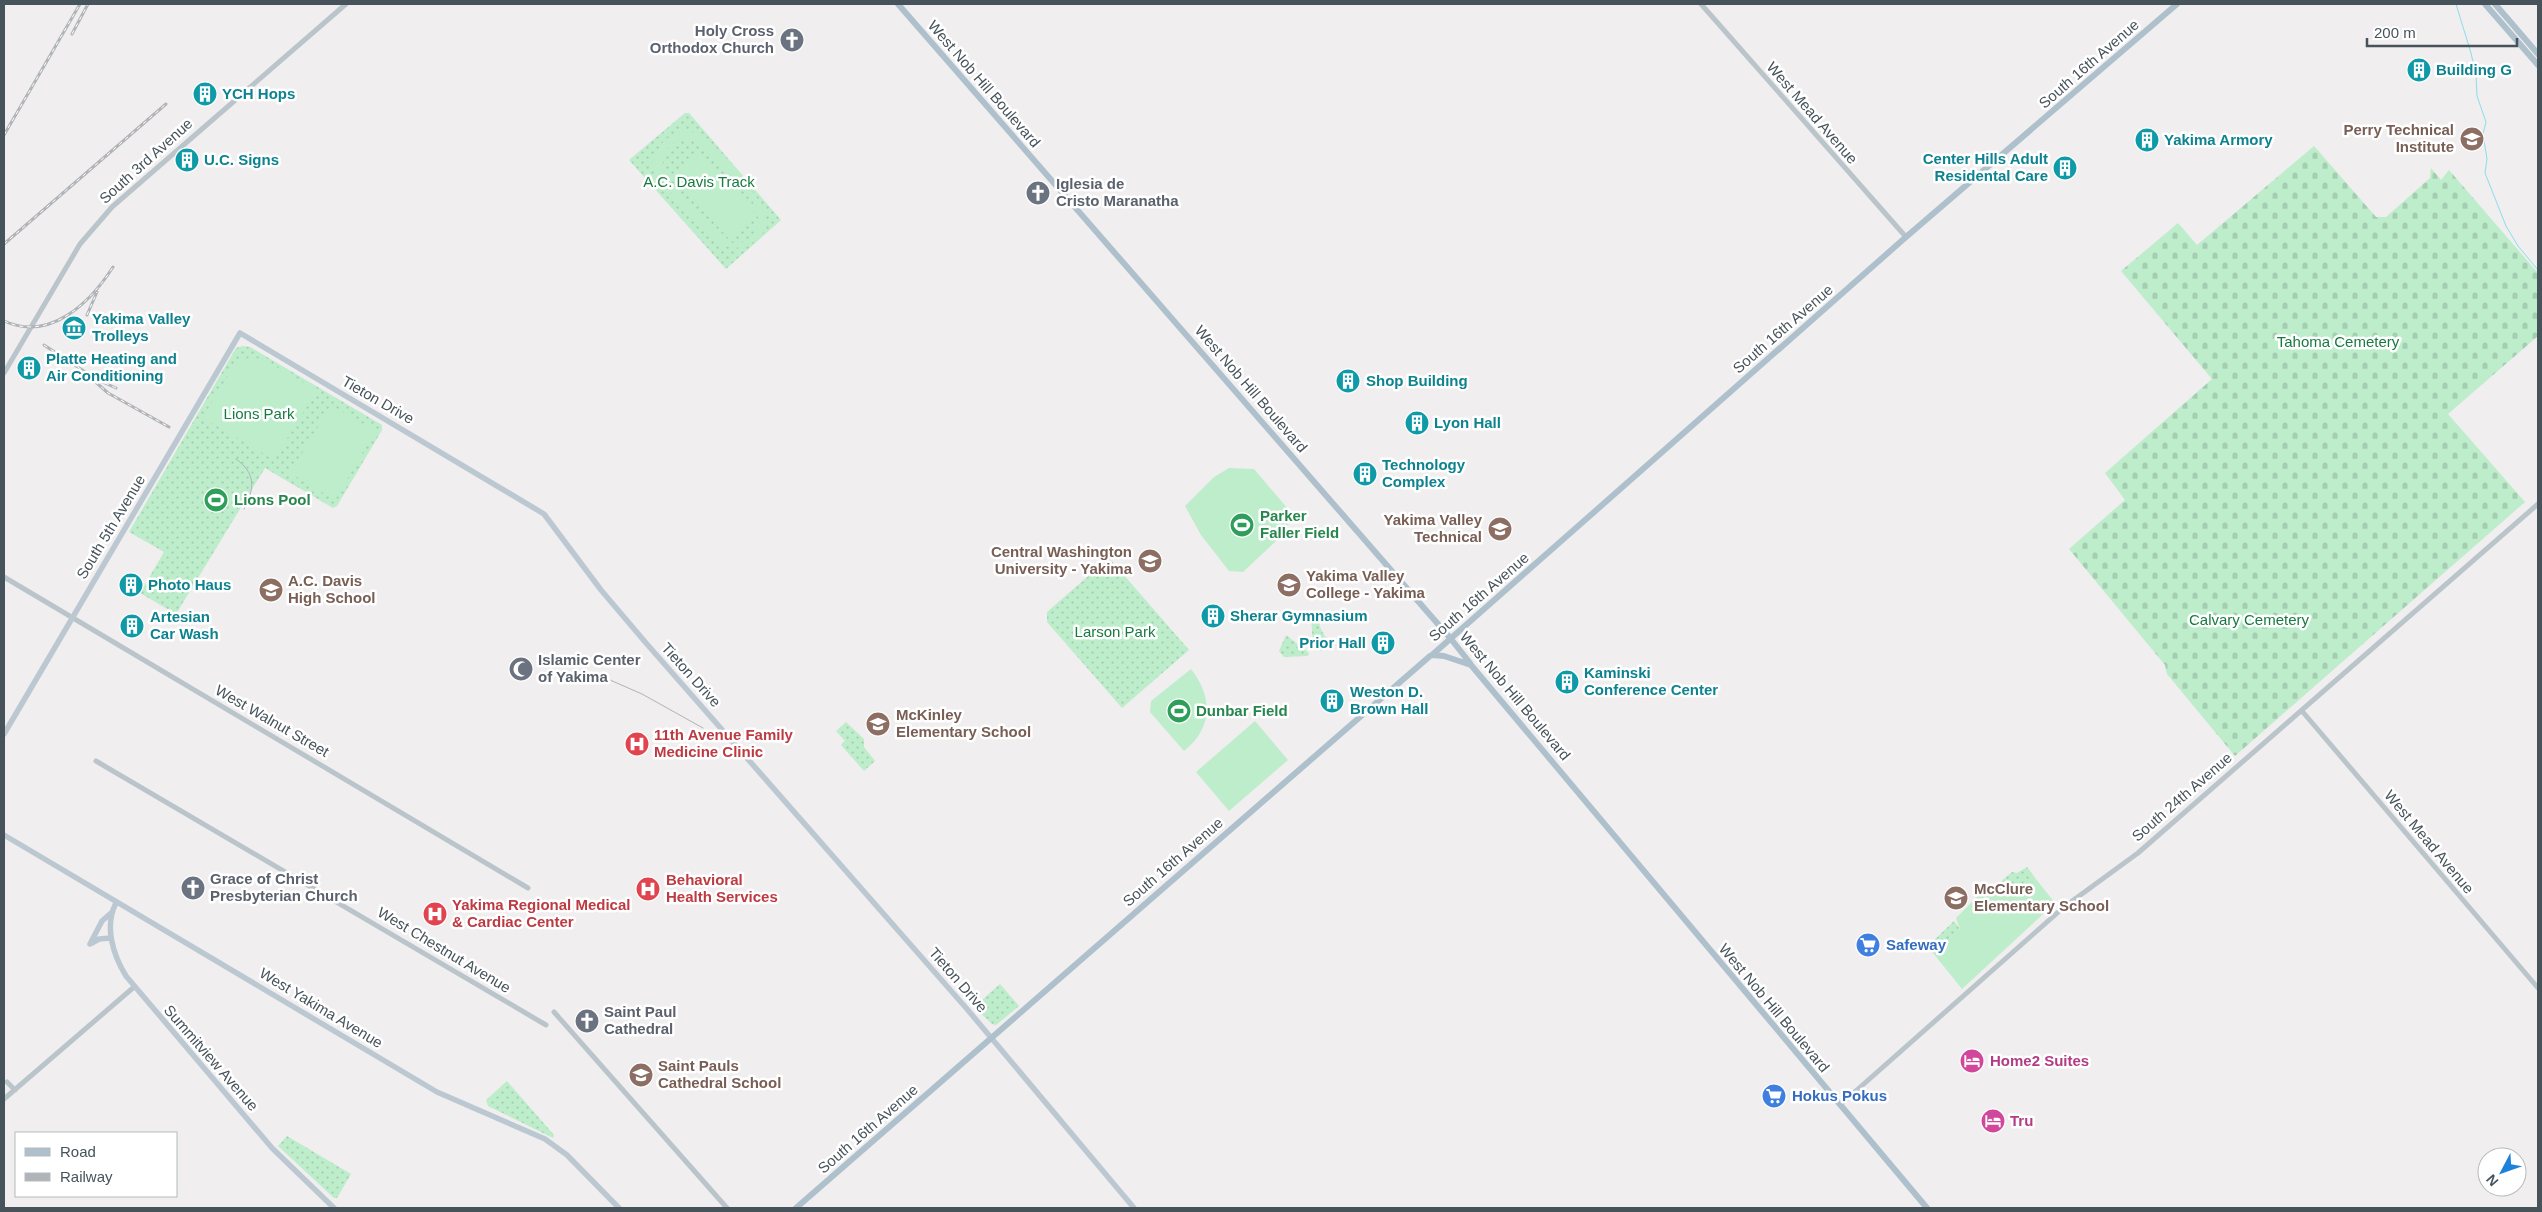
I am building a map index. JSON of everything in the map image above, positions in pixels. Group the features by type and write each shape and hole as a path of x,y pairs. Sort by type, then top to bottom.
{"main road":[{"name":"West Nob Hill Boulevard","path":"898,4 1451,639 1927,1208"},
{"name":"South 16th Avenue","path":"796,1208 1451,639 1906,237 2177,4"},
{"path":"2485,4 2538,65"},
{"path":"2495,4 2538,54"},
{"name":"South 5th Avenue","path":"4,734 240,333"},
{"name":"Tieton Drive","path":"240,333 544,514 601,590 991,1038 1134,1208"},
{"path":"1431,656 1444,656 1471,664"},
{"name":"West Yakima Avenue","path":"4,836 437,1092 545,1139 567,1155 619,1208"},
{"path":"111,938 99,938 90,944 102,922 116,903"},
{"name":"Summitview Avenue","path":"110,913 111,938 117,960 134,987 272,1148 334,1208"}],"street":[{"name":"South 3rd Avenue","path":"4,372 80,244 112,206 346,4"},
{"name":"West Mead Avenue","path":"1702,4 1906,237"},
{"name":"South 24th Avenue","path":"1840,1105 2059,911 2138,853 2538,504"},
{"name":"West Walnut Street","path":"4,577 528,888"},
{"name":"West Mead Avenue","path":"2302,711 2538,988"},
{"name":"West Chestnut Avenue","path":"96,761 546,1025"},
{"path":"4,1100 134,987"},
{"path":"554,1012 728,1208"},
{"path":"7,1082 15,1090"}],"green space":[{"name":"A.C. Davis Track","path":"685,113 689,113 781,220 726,269 629,160"},
{"path":"683,131 692,132 699,134 709,141 754,193 765,215 766,226 761,235 750,244 739,248 732,248 724,246 714,239 695,220 648,165 653,161 655,163 663,142","holes":["681,139 689,139 703,146 753,202 758,220 752,235 746,240 739,243 722,238 701,218 667,177 663,165 664,154 675,142"]},
{"name":"Tahoma Cemetery","path":"2314,146 2376,217 2386,217 2430,178 2431,168 2441,180 2449,170 2538,273 2538,336 2448,414 2525,502 2235,756 2167,674 2165,665 2069,549 2125,500 2105,473 2212,379 2121,271 2178,223 2197,245"},
{"path":"701,153 756,215 729,239 674,177"},
{"name":"Lions Park","path":"250,347 382,425 382,430 337,506 333,508 265,468 176,614 140,593 164,552 129,532 236,348"},
{"path":"252,357 264,360 317,390 277,455 268,456 203,418 237,365 245,359"},
{"path":"331,405 375,431 335,500 290,473"},
{"name":"Parker Faller Field","path":"1229,468 1254,469 1294,516 1275,542 1243,572 1229,571 1201,535 1185,506 1214,477"},
{"name":"Larson Park","path":"1109,558 1189,650 1122,708 1047,622 1047,612"},
{"path":"1313,612 1330,646 1321,651 1313,647 1311,614"},
{"path":"1286,635 1309,653 1308,656 1284,657 1279,651"},
{"name":"Dunbar Field","path":"1191,669 1203,690 1207,712 1200,732 1194,742 1184,751 1150,712 1151,701"},
{"path":"1255,721 1288,760 1229,811 1196,772"},
{"path":"846,722 864,739 864,747 875,761 864,771 841,745 845,741 836,731"},
{"path":"2027,867 2036,879 2017,895 1998,884 2012,872 2017,873"},
{"path":"2036,879 2055,903 1962,989 1933,953 1960,929 1956,918 1978,896 1998,884 2000,887 2010,887 2017,895"},
{"path":"1954,921 1960,929 1933,953 1927,947"},
{"path":"1000,984 1019,1006 996,1025 992,1024 974,1007"},
{"path":"507,1081 554,1135 553,1138 488,1106 486,1100"},
{"path":"287,1136 351,1174 337,1198 334,1198 278,1146"}],"waterway":[{"path":"2456,4 2471,53 2476,75 2477,96 2486,122 2483,134 2487,159 2485,173 2506,226 2518,246 2538,270"}],"tram line":[{"path":"236,459 243,464 252,482 248,502 244,509"},
{"path":"610,680 642,694 703,728"}],"railway":[{"path":"4,135 80,4"},
{"path":"72,34 88,4"},
{"path":"4,244 166,104"},
{"path":"4,321 21,326 53,323 81,305 93,294 113,267"},
{"path":"87,315 97,292"},
{"path":"44,345 96,379 116,388"},
{"path":"83,371 108,393 169,427"}],"place":[{"name":"Holy Cross Orthodox Church","path":"792,40"},
{"name":"Building G","path":"2419,70"},
{"name":"YCH Hops","path":"205,94"},
{"name":"Perry Technical Institute","path":"2472,139"},
{"name":"Yakima Armory","path":"2147,140"},
{"name":"U.C. Signs","path":"187,160"},
{"name":"Center Hills Adult Residental Care","path":"2065,168"},
{"name":"Iglesia de Cristo Maranatha","path":"1038,193"},
{"name":"Yakima Valley Trolleys","path":"74,328"},
{"name":"Platte Heating and Air Conditioning","path":"29,368"},
{"name":"Shop Building","path":"1348,381"},
{"name":"Lyon Hall","path":"1417,423"},
{"name":"Technology Complex","path":"1365,474"},
{"name":"Lions Pool","path":"216,500"},
{"name":"Parker Faller Field","path":"1242,525"},
{"name":"Yakima Valley Technical","path":"1500,529"},
{"name":"Central Washington University - Yakima","path":"1150,561"},
{"name":"Photo Haus","path":"131,585"},
{"name":"Yakima Valley College - Yakima","path":"1289,585"},
{"name":"A.C. Davis High School","path":"271,590"},
{"name":"Sherar Gymnasium","path":"1213,616"},
{"name":"Artesian Car Wash","path":"132,626"},
{"name":"Prior Hall","path":"1383,643"},
{"name":"Islamic Center of Yakima","path":"521,669"},
{"name":"Kaminski Conference Center","path":"1567,682"},
{"name":"Weston D. Brown Hall","path":"1332,701"},
{"name":"Dunbar Field","path":"1179,711"},
{"name":"McKinley Elementary School","path":"878,724"},
{"name":"11th Avenue Family Medicine Clinic","path":"637,744"},
{"name":"Grace of Christ Presbyterian Church","path":"193,888"},
{"name":"Behavioral Health Services","path":"648,889"},
{"name":"McClure Elementary School","path":"1956,898"},
{"name":"Yakima Regional Medical & Cardiac Center","path":"435,914"},
{"name":"Safeway","path":"1868,945"},
{"name":"Saint Paul Cathedral","path":"587,1021"},
{"name":"Home2 Suites","path":"1972,1061"},
{"name":"Saint Pauls Cathedral School","path":"641,1075"},
{"name":"Hokus Pokus","path":"1774,1096"},
{"name":"Tru","path":"1993,1121"}],"park label":[{"name":"Calvary Cemetery","path":"2249,620"}]}
